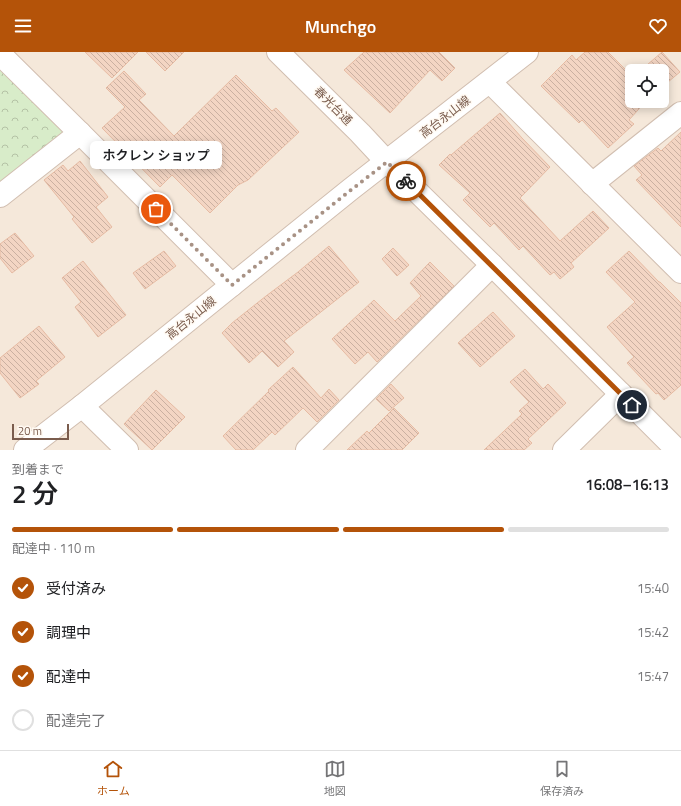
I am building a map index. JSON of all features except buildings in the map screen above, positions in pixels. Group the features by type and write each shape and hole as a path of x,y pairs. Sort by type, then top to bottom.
{"street":[{"name":"春光台通","path":"278,52 621,394 679,449"},
{"name":"高台永山線","path":"25,450 351,190 527,52"},
{"path":"0,54 232,285"},
{"path":"490,82 681,272"},
{"path":"592,184 681,113"},
{"path":"0,196 80,133"},
{"path":"307,450 492,266"},
{"path":"564,450 621,394"},
{"path":"82,406 127,450"}],"shaded area":[{"path":"0,52 681,52 681,450 0,450"}],"green space":[{"path":"0,60 69,129 0,185"}],"way so far":[{"path":"156,209 232,285 387,162 406,181"}],"place":[{"name":"ホクレン ショップ","path":"156,209"}],"route":[{"path":"406,181 632,405"}]}
